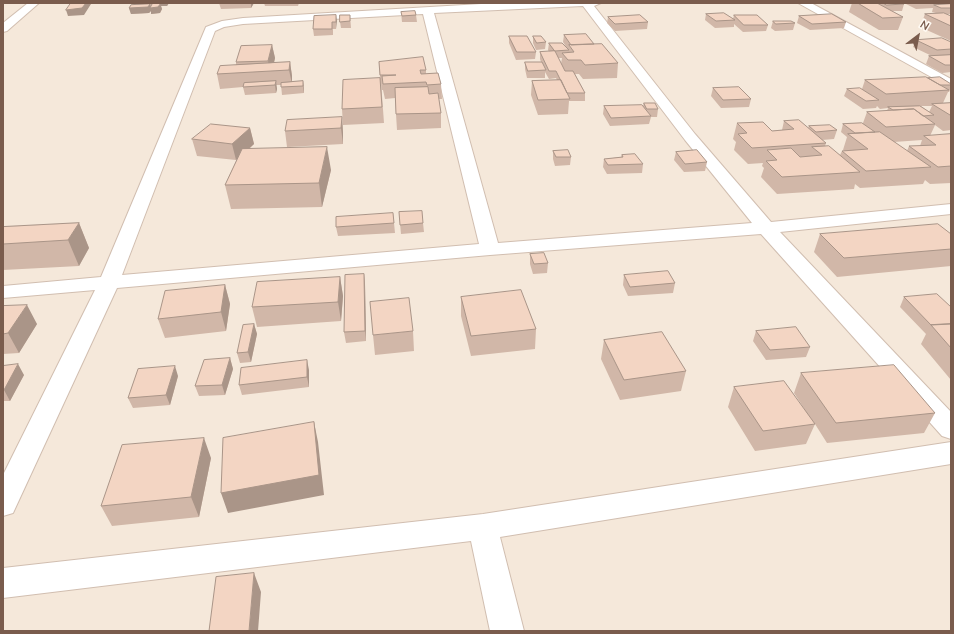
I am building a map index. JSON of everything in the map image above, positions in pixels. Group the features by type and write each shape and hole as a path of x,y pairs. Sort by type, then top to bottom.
{"street":[{"path":"586,3 690,137 766,228 951,429"},
{"path":"3,504 108,283 210,29 229,22 499,6 596,3"},
{"path":"803,3 951,84"},
{"path":"11,8 30,5"},
{"path":"3,29 30,5"},
{"path":"428,11 490,249"},
{"path":"3,292 490,249 766,228 951,210"},
{"path":"3,583 483,527 951,453"},
{"path":"483,527 507,631"}],"shaded area":[{"path":"3,3 951,3 951,631 3,631"}],"building":[{"path":"71,3 86,3 82,8 66,10"},
{"path":"161,3 158,7 150,8 152,4"},
{"path":"858,3 877,3 903,17 883,18"},
{"path":"883,3 902,3 904,4 887,5"},
{"path":"150,4 148,7 129,8 131,5"},
{"path":"951,4 951,8 941,8 934,5"},
{"path":"415,11 416,15 402,16 401,12"},
{"path":"724,13 735,20 716,21 706,14"},
{"path":"944,13 951,16 951,26 925,14"},
{"path":"832,14 846,22 812,24 799,16"},
{"path":"336,15 336,22 332,22 332,29 313,29 314,16"},
{"path":"340,15 350,15 350,21 340,22"},
{"path":"640,15 648,22 615,24 608,17"},
{"path":"734,15 757,15 768,25 744,25"},
{"path":"773,21 791,21 795,23 776,24"},
{"path":"586,34 594,44 571,45 564,35"},
{"path":"509,36 527,36 536,52 517,52"},
{"path":"533,36 541,36 546,42 537,43"},
{"path":"942,38 951,42 951,49 937,50 916,40"},
{"path":"549,43 562,43 569,50 555,51"},
{"path":"602,44 618,63 585,65 581,60 568,60 562,53 574,52 569,45"},
{"path":"272,45 268,61 236,62 241,46"},
{"path":"555,51 565,71 573,71 585,93 567,93 556,71 549,71 540,52"},
{"path":"951,55 951,65 945,65 929,56"},
{"path":"423,57 426,70 420,70 421,74 438,73 441,84 427,85 426,82 383,84 382,76 396,75 380,75 379,62"},
{"path":"290,62 289,70 217,74 220,66"},
{"path":"525,62 542,62 546,70 528,71"},
{"path":"926,77 949,90 886,94 865,80"},
{"path":"940,77 951,85 940,85 928,78"},
{"path":"380,78 382,107 342,109 343,80"},
{"path":"561,80 570,99 538,100 532,81"},
{"path":"276,81 275,85 243,87 244,83"},
{"path":"303,81 303,86 281,87 281,83"},
{"path":"428,87 429,94 438,93 441,113 396,114 395,88"},
{"path":"739,87 751,99 723,100 713,88"},
{"path":"860,88 879,100 866,101 847,89"},
{"path":"644,103 655,103 658,109 647,109"},
{"path":"951,103 951,115 932,104"},
{"path":"642,105 651,116 611,118 604,106"},
{"path":"920,106 934,115 923,116 914,109 893,110 888,107"},
{"path":"914,109 935,124 886,127 867,112"},
{"path":"342,117 341,128 285,131 287,120"},
{"path":"799,120 826,143 752,148 738,134 747,133 737,123 763,122 772,131 794,129 784,121"},
{"path":"862,123 875,132 855,133 843,124"},
{"path":"211,124 250,128 232,144 192,139"},
{"path":"830,125 837,130 816,132 809,126"},
{"path":"880,132 931,167 866,171 842,151 868,149 848,134"},
{"path":"951,134 951,166 938,167 909,146 936,145 924,136"},
{"path":"829,146 860,172 782,177 766,161 777,160 767,150 791,148 800,157 822,155 812,147"},
{"path":"327,147 319,183 225,185 242,149"},
{"path":"568,150 571,157 556,157 553,151"},
{"path":"697,150 707,162 685,164 676,152"},
{"path":"635,154 643,164 608,165 604,159 623,157 622,155"},
{"path":"422,211 423,223 400,225 399,212"},
{"path":"393,213 394,223 336,227 336,217"},
{"path":"79,223 68,240 3,244 3,227"},
{"path":"938,224 951,234 951,249 844,258 820,234"},
{"path":"544,253 548,263 534,264 530,254"},
{"path":"668,271 675,283 630,287 624,275"},
{"path":"364,274 365,331 344,332 345,275"},
{"path":"340,277 338,302 252,307 257,282"},
{"path":"225,285 221,312 158,319 165,291"},
{"path":"521,290 536,329 471,336 461,297"},
{"path":"937,294 951,307 951,324 931,325 904,297"},
{"path":"409,298 413,331 373,335 370,302"},
{"path":"27,305 8,333 3,334 3,306"},
{"path":"254,324 248,352 237,353 243,325"},
{"path":"951,324 951,348 931,325"},
{"path":"796,327 810,347 770,350 756,331"},
{"path":"662,332 686,371 624,380 604,340"},
{"path":"230,358 222,385 195,386 204,360"},
{"path":"307,360 307,377 239,385 241,368"},
{"path":"18,364 4,390 3,390 3,366"},
{"path":"894,365 935,413 836,423 801,373"},
{"path":"175,366 166,395 128,398 138,369"},
{"path":"784,381 815,424 763,431 734,387"},
{"path":"314,422 319,475 221,493 223,438"},
{"path":"204,438 191,497 101,506 122,445"},
{"path":"254,573 249,631 209,631 216,577"}]}
